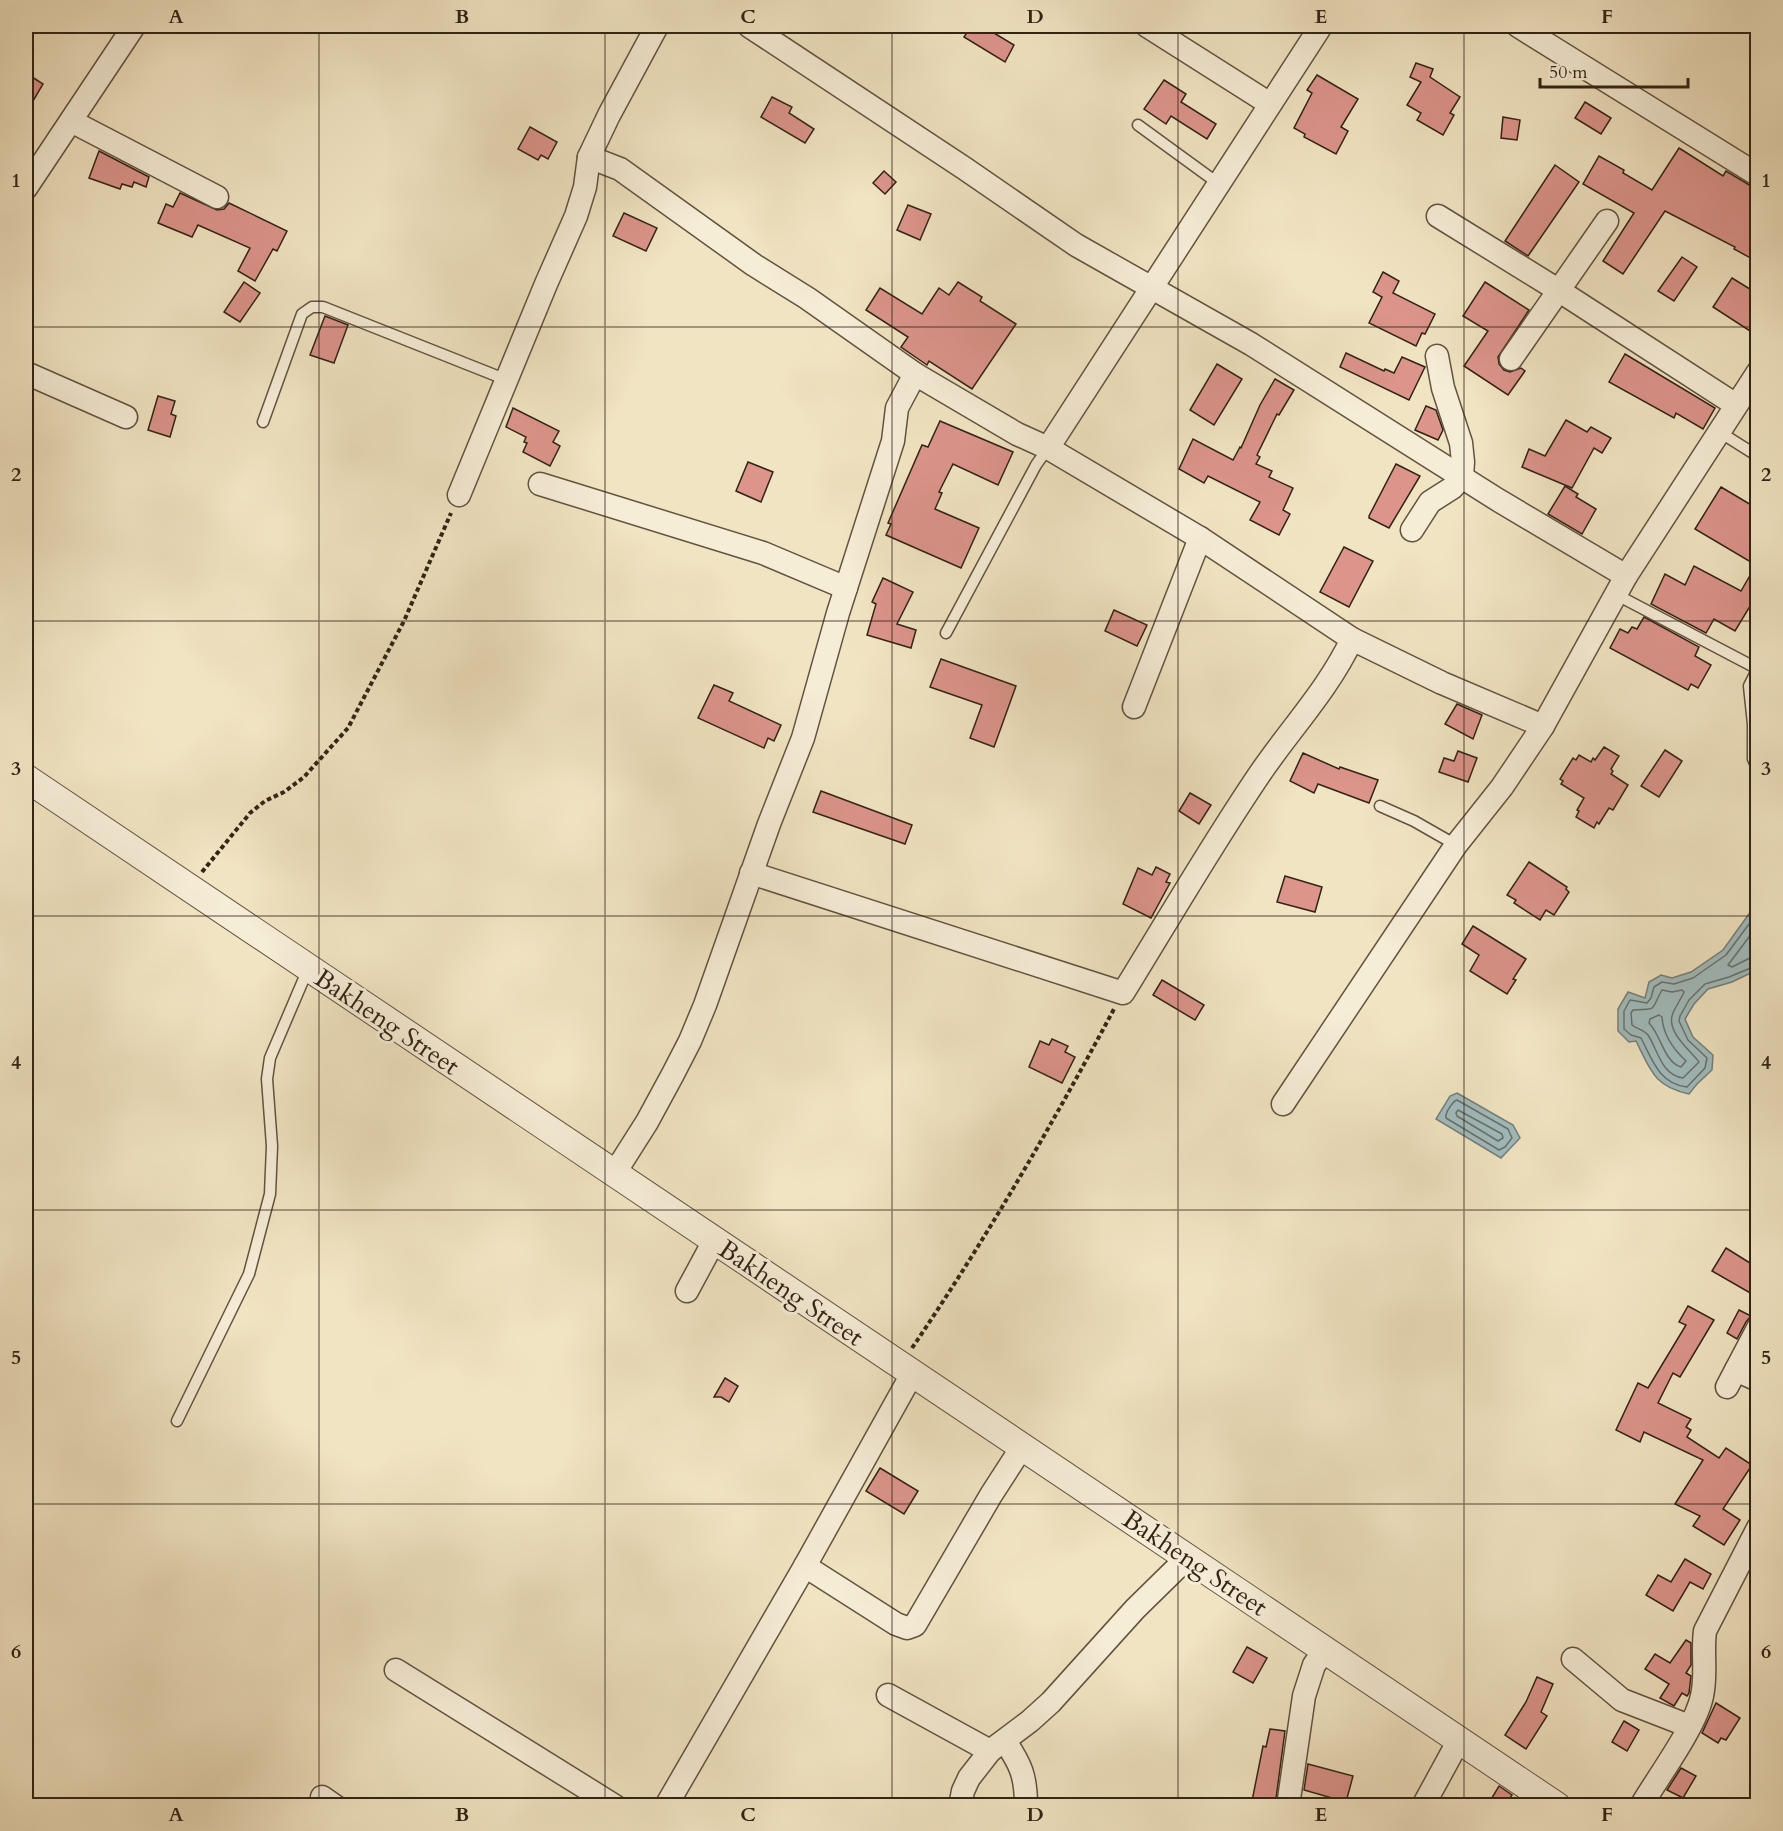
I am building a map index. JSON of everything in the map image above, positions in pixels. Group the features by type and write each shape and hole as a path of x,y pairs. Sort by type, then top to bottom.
{"street":[{"path":"26,188 134,26"},
{"path":"459,495 581,202 589,157 657,26"},
{"path":"749,26 1076,245 1251,344 1462,477 1621,585"},
{"path":"1147,26 1270,105"},
{"path":"1048,448 1321,26"},
{"path":"1518,26 1758,175"},
{"path":"71,121 217,197"},
{"path":"589,157 620,169 754,265 807,298 915,374 1017,434 1048,448 1200,538 1352,639 1442,683 1543,726"},
{"path":"1438,216 1736,405"},
{"path":"1511,359 1607,221"},
{"path":"1412,530 1430,502 1452,488 1462,477 1461,443 1443,388 1437,356"},
{"path":"1283,1104 1456,844 1502,787 1543,726 1621,585 1718,430 1758,372"},
{"path":"26,373 126,417"},
{"path":"614,1174 647,1122 690,1041 705,1005 751,873 803,738 846,588 893,441 897,408 915,374"},
{"path":"540,484 763,553 846,588"},
{"path":"1134,707 1200,538"},
{"path":"751,873 1123,993 1234,813 1261,772 1323,691 1352,639"},
{"name":"Bakheng Street","path":"26,778 1557,1806"},
{"path":"687,1291 714,1241"},
{"path":"1758,1329 1732,1378 1758,1380"},
{"path":"666,1806 804,1566 906,1370"},
{"path":"804,1566 866,1607 897,1624 907,1628 915,1625 1022,1448"},
{"path":"1641,1806 1689,1726 1702,1698 1705,1676 1703,1645 1705,1631 1758,1528"},
{"path":"960,1806 969,1778 997,1746 1051,1702 1135,1609 1187,1558"},
{"path":"1288,1806 1304,1696 1314,1665 1325,1650"},
{"path":"1573,1659 1622,1700 1689,1726"},
{"path":"396,1670 615,1806"},
{"path":"888,1695 997,1746 1022,1768 1026,1806"},
{"path":"1423,1806 1459,1740"}],"lane":[{"path":"1138,125 1219,184"},
{"path":"263,422 302,314 312,307 323,307 507,380"},
{"path":"1718,430 1756,455"},
{"path":"946,633 1036,465 1048,448"},
{"path":"1621,585 1757,668 1749,686 1753,724 1753,759 1758,770"},
{"path":"1380,806 1456,844"},
{"path":"177,1421 249,1274 270,1194 272,1146 267,1079 270,1058 308,969"}],"path":[{"path":"188,888 250,813 304,777 348,728 404,621 459,495"},
{"path":"906,1370 936,1313 1058,1111 1123,993"}],"water":[{"path":"1757,906 1757,970 1732,982 1708,989 1694,1004 1685,1019 1693,1037 1713,1055 1712,1070 1689,1094 1668,1087 1650,1069 1636,1041 1629,1042 1618,1031 1618,1009 1628,992 1645,998 1649,982 1661,975 1672,978 1691,972 1723,950"},
{"path":"1457,1093 1513,1125 1520,1138 1501,1158 1436,1119 1450,1096"}],"building":[{"path":"971,26 992,26 989,30 1014,45 1005,62 964,37"},
{"path":"1416,63 1433,69 1430,77 1460,97 1450,113 1454,115 1443,135 1417,120 1421,113 1407,105 1421,82 1410,77"},
{"path":"26,73 43,84 26,113"},
{"path":"1317,75 1358,99 1341,127 1348,131 1336,154 1304,137 1305,134 1294,128 1312,93 1307,90"},
{"path":"1164,80 1186,94 1181,102 1216,124 1207,139 1171,116 1166,124 1144,109"},
{"path":"772,97 792,107 789,113 814,129 805,143 761,117"},
{"path":"1585,102 1611,118 1601,134 1575,118"},
{"path":"1503,117 1520,120 1517,140 1501,138"},
{"path":"530,127 557,142 548,159 541,155 538,160 518,149"},
{"path":"1679,148 1723,176 1726,171 1758,188 1758,262 1734,249 1735,247 1665,211 1623,274 1603,261 1634,213 1583,184 1599,156 1652,190"},
{"path":"99,151 149,177 146,187 134,182 132,187 122,184 120,189 89,178"},
{"path":"1555,165 1579,182 1528,256 1505,241"},
{"path":"884,171 896,182 885,194 873,183"},
{"path":"180,193 217,210 224,209 229,203 287,231 277,251 273,249 255,281 238,271 250,248 198,225 192,237 158,223 166,204 173,207"},
{"path":"908,205 931,214 920,240 897,230"},
{"path":"624,213 657,228 646,251 613,236"},
{"path":"1682,257 1697,267 1674,301 1658,291"},
{"path":"1383,272 1399,281 1393,293 1435,314 1416,346 1369,323 1382,297 1373,292"},
{"path":"1732,278 1758,294 1758,320 1750,331 1713,307"},
{"path":"244,282 260,293 240,322 224,312"},
{"path":"958,282 982,297 980,301 1016,324 972,389 929,361 927,365 901,347 908,337 866,310 880,288 922,314 939,288 949,295"},
{"path":"1485,282 1529,310 1498,357 1499,364 1504,370 1510,372 1521,368 1525,371 1508,395 1464,366 1488,331 1463,316"},
{"path":"325,316 348,325 334,363 310,355"},
{"path":"1346,353 1384,371 1385,369 1394,373 1402,357 1425,367 1409,400 1340,367"},
{"path":"1625,354 1715,408 1703,429 1676,413 1674,418 1609,382"},
{"path":"1217,364 1242,379 1214,425 1190,410"},
{"path":"1275,379 1294,390 1279,415 1277,414 1257,455 1260,457 1256,464 1272,471 1269,477 1293,488 1283,510 1290,514 1279,535 1250,520 1260,502 1208,476 1204,483 1179,469 1193,439 1233,460"},
{"path":"158,396 175,401 171,414 176,416 170,437 148,430"},
{"path":"1426,406 1436,410 1443,430 1438,440 1415,430"},
{"path":"513,408 559,431 553,442 560,446 550,466 523,452 527,443 524,442 526,437 506,427"},
{"path":"1566,420 1587,432 1591,427 1611,438 1602,453 1594,448 1572,488 1522,467 1529,449 1545,456"},
{"path":"940,421 1013,452 998,485 953,464 939,492 942,493 935,509 979,528 961,568 886,535 891,524 888,523 922,445 928,447"},
{"path":"748,462 773,472 761,502 736,491"},
{"path":"1396,464 1420,476 1389,528 1369,516"},
{"path":"1565,486 1578,494 1576,497 1596,509 1582,534 1548,514"},
{"path":"1721,487 1758,509 1758,593 1735,631 1714,619 1706,633 1651,604 1665,574 1685,585 1694,566 1741,591 1756,565 1695,529"},
{"path":"1344,547 1373,561 1349,607 1320,592"},
{"path":"883,578 913,592 897,624 916,630 911,648 867,635 876,604 872,602"},
{"path":"1114,610 1147,625 1137,646 1105,631"},
{"path":"1644,617 1699,647 1695,656 1711,665 1698,688 1691,684 1688,690 1610,648 1620,629 1628,633 1632,627 1637,629"},
{"path":"941,659 1016,686 994,747 970,738 982,705 930,687"},
{"path":"714,685 733,693 729,701 781,725 774,741 768,738 764,748 698,718"},
{"path":"1457,704 1482,715 1473,739 1445,724"},
{"path":"1604,747 1619,756 1611,769 1613,771 1611,774 1628,785 1613,810 1609,808 1594,828 1576,817 1584,798 1561,784 1563,781 1560,779 1573,758 1576,760 1579,755 1591,762"},
{"path":"1665,750 1682,761 1659,797 1641,786"},
{"path":"1458,751 1477,758 1468,782 1439,772 1444,758 1454,761"},
{"path":"1303,753 1339,769 1340,767 1378,780 1369,803 1318,784 1314,793 1290,781"},
{"path":"821,791 912,825 905,844 813,812"},
{"path":"1190,793 1211,805 1199,824 1179,811"},
{"path":"1529,862 1567,887 1569,892 1554,915 1546,910 1540,920 1514,903 1516,900 1507,895"},
{"path":"1156,867 1170,874 1166,882 1170,883 1151,918 1123,904 1138,868 1152,875"},
{"path":"1285,876 1322,887 1315,912 1277,902"},
{"path":"1473,926 1526,959 1513,979 1516,980 1507,994 1470,971 1479,955 1462,944"},
{"path":"1162,980 1204,1005 1195,1020 1153,995"},
{"path":"1052,1039 1068,1046 1065,1052 1075,1057 1062,1083 1029,1067 1040,1041 1049,1045"},
{"path":"1726,1248 1758,1268 1758,1286 1752,1294 1712,1271"},
{"path":"1688,1306 1714,1320 1680,1377 1673,1373 1658,1403 1691,1419 1686,1427 1691,1430 1687,1437 1719,1458 1726,1448 1752,1465 1723,1509 1740,1520 1724,1545 1693,1526 1700,1516 1675,1504 1703,1460 1644,1432 1640,1442 1616,1430 1638,1383 1648,1388 1686,1325 1679,1322"},
{"path":"1739,1310 1751,1316 1737,1339 1727,1333"},
{"path":"725,1378 738,1386 729,1402 721,1397 714,1397"},
{"path":"880,1468 918,1491 904,1514 866,1491"},
{"path":"1685,1559 1711,1574 1703,1589 1690,1582 1673,1611 1646,1595 1658,1575 1671,1582"},
{"path":"1686,1640 1691,1643 1691,1665 1686,1673 1691,1676 1689,1693 1687,1696 1682,1693 1674,1706 1660,1698 1669,1684 1645,1669 1655,1654 1670,1663"},
{"path":"1247,1647 1267,1658 1253,1683 1233,1672"},
{"path":"1537,1677 1553,1684 1541,1712 1547,1716 1526,1749 1505,1735 1526,1702"},
{"path":"1716,1703 1740,1718 1726,1740 1721,1738 1718,1743 1702,1733"},
{"path":"1624,1721 1639,1730 1627,1751 1612,1742"},
{"path":"1270,1729 1285,1731 1275,1806 1251,1806 1263,1746 1266,1747"},
{"path":"1308,1764 1353,1776 1346,1802 1304,1790"},
{"path":"1681,1768 1696,1776 1683,1798 1667,1790"},
{"path":"1499,1786 1512,1795 1505,1806 1487,1806"}]}
